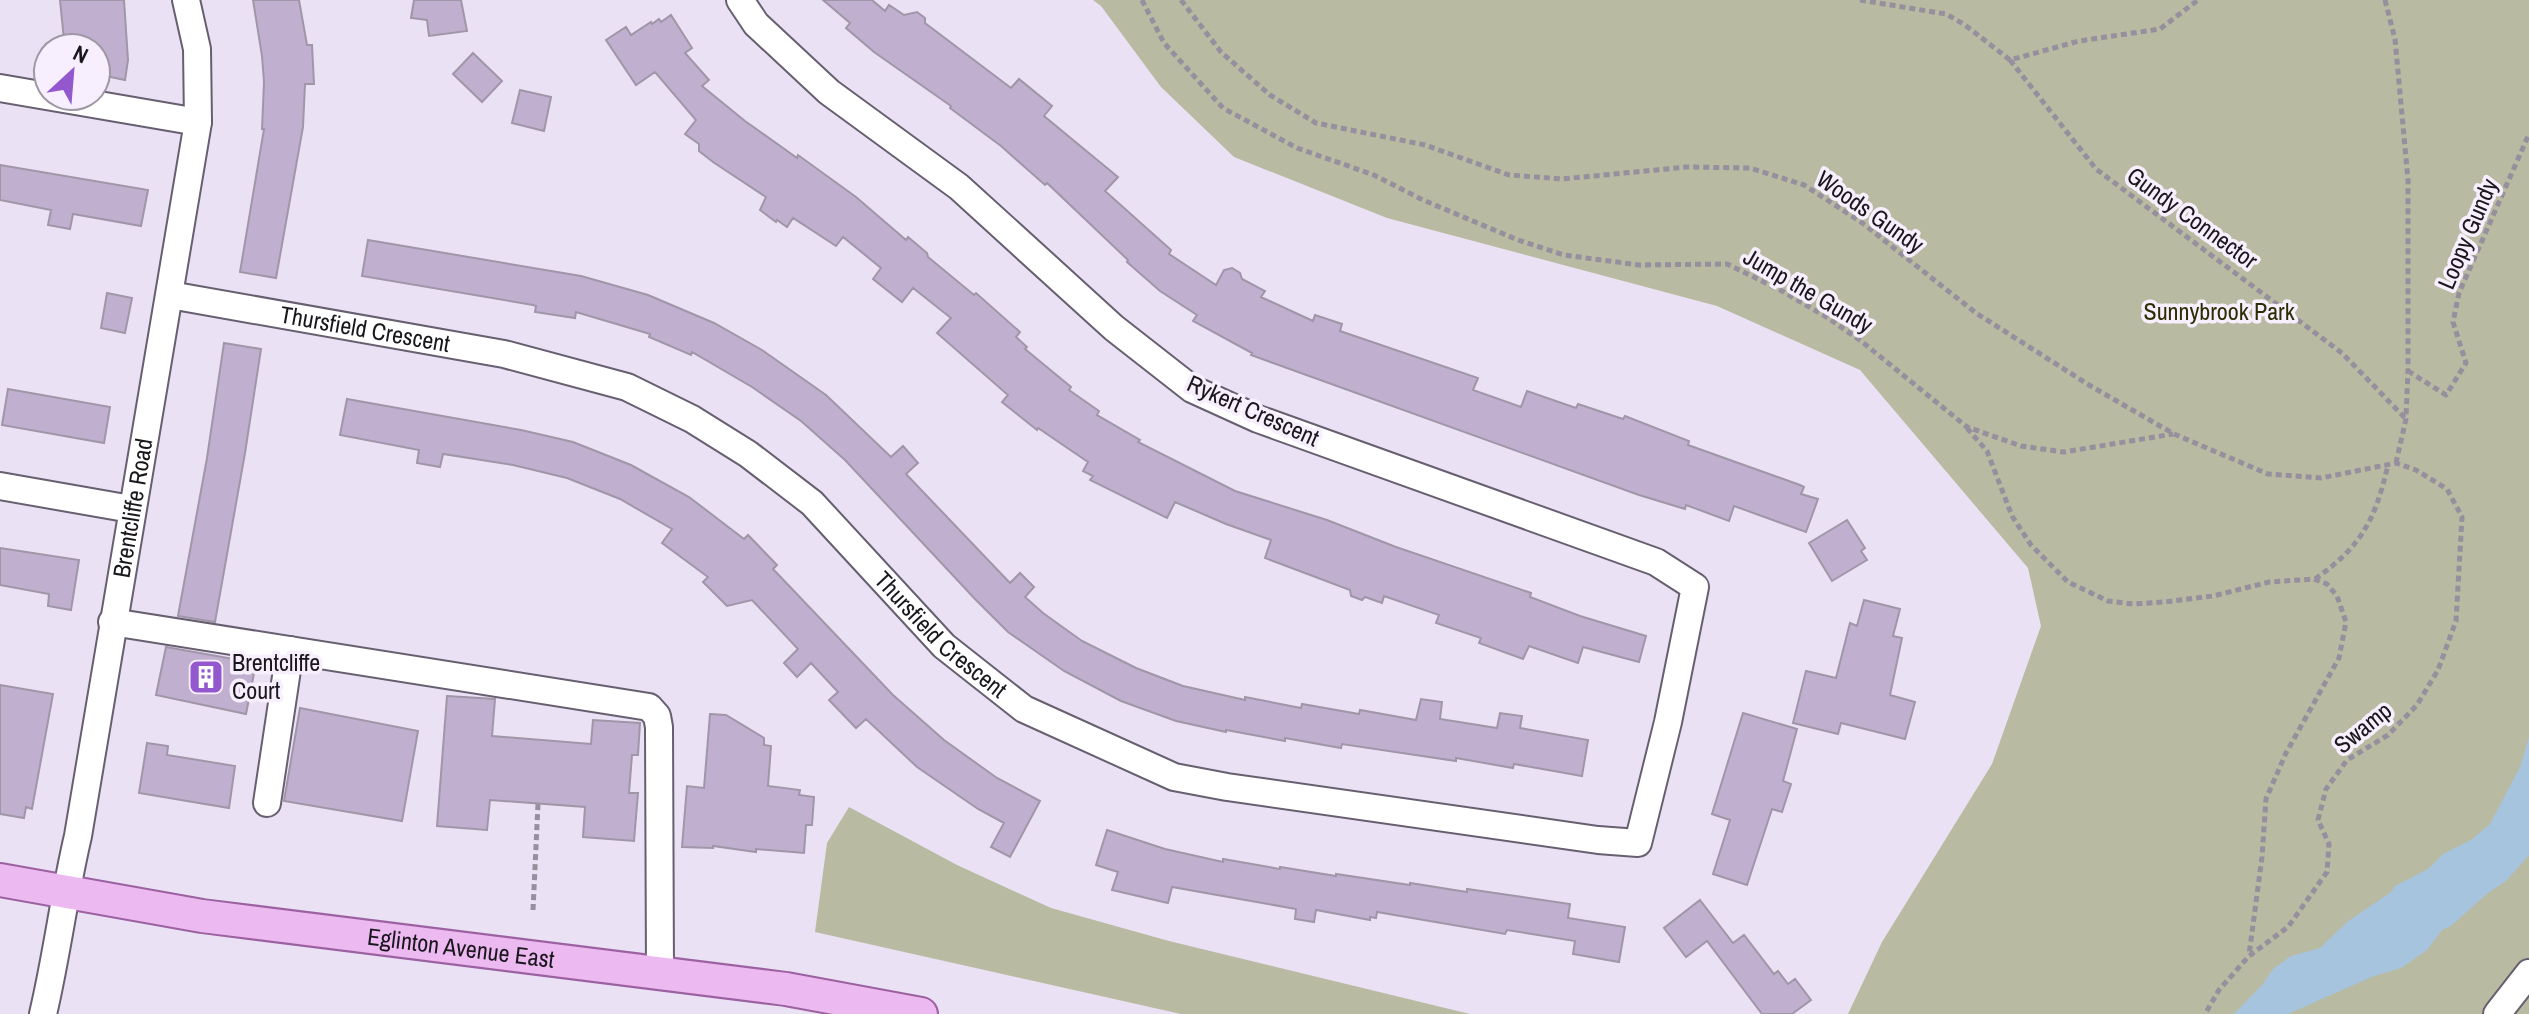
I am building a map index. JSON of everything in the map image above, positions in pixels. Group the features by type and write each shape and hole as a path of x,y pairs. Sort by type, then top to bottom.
{"main road":[{"name":"Eglinton Avenue East","path":"0,880 202,916 786,989 921,1014"}],"street":[{"name":"Brentcliffe Road","path":"43,1014 78,836 198,122 197,49 186,0"},
{"name":"Rykert Crescent","path":"740,0 756,24 829,92 959,187 1114,328 1192,389 1258,419 1656,562 1695,587 1668,722"},
{"path":"0,88 198,122"},
{"name":"Thursfield Crescent","path":"170,295 504,354 627,387 692,419 748,454 812,503 944,646 1024,709 1174,777 1243,790 1638,843 1668,722"},
{"path":"0,486 131,509"},
{"path":"112,622 649,707 657,716 659,727 660,972"},
{"path":"267,803 290,650"},
{"path":"2497,1014 2529,973"}],"path":[{"name":"Jump the Gundy","path":"1142,0 1164,43 1223,108 1297,148 1374,175 1423,200 1518,240 1564,255 1639,265 1727,264 1828,318 1967,427 2021,446 2064,452 2174,434"},
{"name":"Woods Gundy","path":"1181,0 1221,52 1270,95 1316,123 1425,145 1509,175 1562,179 1687,167 1750,168 1804,185 1861,222 1976,313 2089,385 2174,434 2268,474 2321,478 2396,463"},
{"name":"Gundy Connector","path":"1860,0 1946,14 1965,25 2010,60 2096,169 2342,353 2406,419"},
{"path":"2010,60 2079,41 2160,29 2198,0"},
{"path":"2385,0 2395,39 2408,180 2406,419 2396,463"},
{"name":"Loopy Gundy","path":"2408,371 2446,395 2466,363 2453,322 2459,293 2529,134"},
{"path":"1967,427 1987,451 2012,516 2031,545 2068,582 2108,601 2133,604 2164,602 2213,596 2269,582 2314,579 2327,584 2337,596 2346,622 2339,658 2286,753 2266,799 2249,956"},
{"name":"Swamp","path":"2205,1014 2219,990 2249,956 2288,927 2327,872 2329,844 2318,820 2326,789 2347,760 2388,735 2417,705 2438,670 2456,621 2462,517 2447,489 2416,470 2396,463"},
{"path":"2314,579 2352,551 2379,502 2388,465"},
{"path":"533,910 538,804"}],"green space":[{"name":"Sunnybrook Park","path":"1093,0 2529,0 2529,1014 1848,1014 1882,942 1992,764 2041,626 2028,568 1860,370 1717,306 1387,218 1234,157 1161,87 1101,6"},
{"path":"849,807 957,865 1051,908 1169,941 1470,1014 1181,1014 815,932 827,843"}],"water":[{"path":"2529,737 2529,855 2506,881 2442,930 2427,950 2401,968 2374,976 2288,1014 2234,1014 2273,969 2291,956 2320,948 2347,922 2395,886 2428,869 2443,854 2471,840 2490,824 2520,767"}],"building":[{"path":"60,0 124,0 128,60 125,80 112,77 112,32 63,32"},
{"path":"253,0 299,0 307,45 312,45 314,84 305,84 303,127 276,278 240,272 264,129 262,56"},
{"path":"414,0 461,0 467,31 429,36 427,20 411,18"},
{"path":"823,0 872,0 885,11 889,5 904,15 917,12 925,18 925,23 1011,88 1019,79 1052,106 1044,116 1118,177 1105,191 1171,250 1169,254 1216,285 1224,270 1232,268 1240,273 1242,279 1265,291 1261,297 1313,321 1315,315 1342,324 1340,331 1478,378 1473,390 1521,407 1527,391 1576,408 1578,404 1623,419 1625,416 1689,441 1688,445 1800,485 1804,487 1801,494 1818,499 1806,532 1734,506 1729,521 1686,505 1685,509 1639,495 1251,355 1193,321 1197,315 1160,291 1127,262 1047,183 1045,185 951,106 874,52 846,28 850,23"},
{"path":"671,15 692,48 685,53 709,80 702,86 745,121 856,197 906,240 908,237 974,295 976,293 1020,332 1016,337 1027,347 1025,349 1071,387 1069,390 1099,411 1097,415 1140,440 1138,442 1235,491 1327,520 1531,593 1530,597 1580,616 1646,636 1639,662 1583,647 1578,663 1529,646 1523,659 1479,643 1481,638 1436,623 1439,615 1384,596 1382,603 1365,597 1362,600 1351,596 1350,590 1265,558 1271,540 1175,502 1167,518 1090,480 1093,476 1083,471 1088,462 1037,430 1002,402 1008,395 937,333 951,318 913,288 902,302 873,279 881,268 843,237 836,246 793,218 787,227 776,222 760,210 766,197 713,162 699,151 699,144 685,134 696,120 655,72 636,85 606,40 626,27 631,35 651,22 659,19 661,22"},
{"path":"473,53 502,81 482,102 453,74"},
{"path":"520,90 551,97 544,131 512,123"},
{"path":"0,165 148,190 141,226 73,214 70,229 48,225 51,210 0,200"},
{"path":"368,240 581,276 648,295 714,323 762,350 826,395 891,457 903,446 918,463 906,474 1010,583 1020,573 1034,587 1025,597 1043,613 1082,641 1136,668 1183,686 1301,708 1302,704 1359,714 1360,710 1416,720 1421,699 1442,702 1440,719 1497,728 1500,713 1522,716 1520,728 1588,740 1582,776 1514,764 1513,768 1456,758 1456,761 1342,744 1341,748 1226,732 1176,721 1121,701 1064,671 1008,632 845,460 801,421 752,387 692,352 691,355 649,337 650,334 576,312 575,318 535,312 536,306 533,305 362,276"},
{"path":"107,293 132,298 125,333 101,328"},
{"path":"224,343 261,349 215,622 178,616"},
{"path":"8,389 110,407 104,443 2,425"},
{"path":"347,399 573,442 631,465 689,497 744,539 748,535 777,565 773,569 893,695 944,740 997,778 1040,801 1010,857 991,847 1004,823 917,767 866,719 856,728 829,700 838,692 811,663 797,677 784,663 798,649 752,600 727,606 703,582 708,577 662,543 672,529 620,499 567,478 513,465 443,454 440,467 417,463 419,450 340,435"},
{"path":"1847,520 1865,548 1861,551 1867,560 1832,581 1809,543"},
{"path":"0,548 79,560 71,610 48,606 49,594 0,585"},
{"path":"1864,600 1900,609 1893,636 1902,638 1890,695 1915,702 1905,739 1841,723 1838,734 1793,723 1806,671 1836,678 1850,623 1857,626"},
{"name":"Brentcliffe Court","path":"166,647 256,663 246,714 156,695"},
{"path":"0,685 53,694 32,809 26,807 24,818 0,814"},
{"path":"447,696 495,699 492,736 591,744 593,720 640,723 638,755 632,755 629,793 638,793 634,841 583,837 585,807 490,800 487,830 437,826"},
{"path":"300,708 418,731 402,821 284,801"},
{"path":"1743,713 1797,729 1783,781 1791,784 1782,812 1772,809 1747,885 1713,874 1730,820 1712,814"},
{"path":"710,714 726,715 764,738 764,745 771,746 768,786 800,790 799,795 814,797 812,825 806,825 804,853 756,849 756,852 713,846 682,847 687,786 704,788"},
{"path":"147,743 168,746 167,755 235,766 229,808 139,793"},
{"path":"1107,830 1165,849 1223,862 1223,859 1280,869 1467,892 1467,889 1570,904 1568,918 1625,927 1619,962 1573,954 1575,941 1507,930 1505,934 1377,912 1376,918 1370,917 1370,920 1316,910 1314,922 1295,919 1296,909 1172,887 1168,903 1112,890 1118,872 1096,865"},
{"path":"1700,900 1733,943 1744,935 1774,974 1778,971 1788,984 1795,979 1811,1000 1792,1014 1762,1014 1707,941 1686,957 1664,928"}],"place":[{"name":"Brentcliffe Court","path":"206,677"}]}
